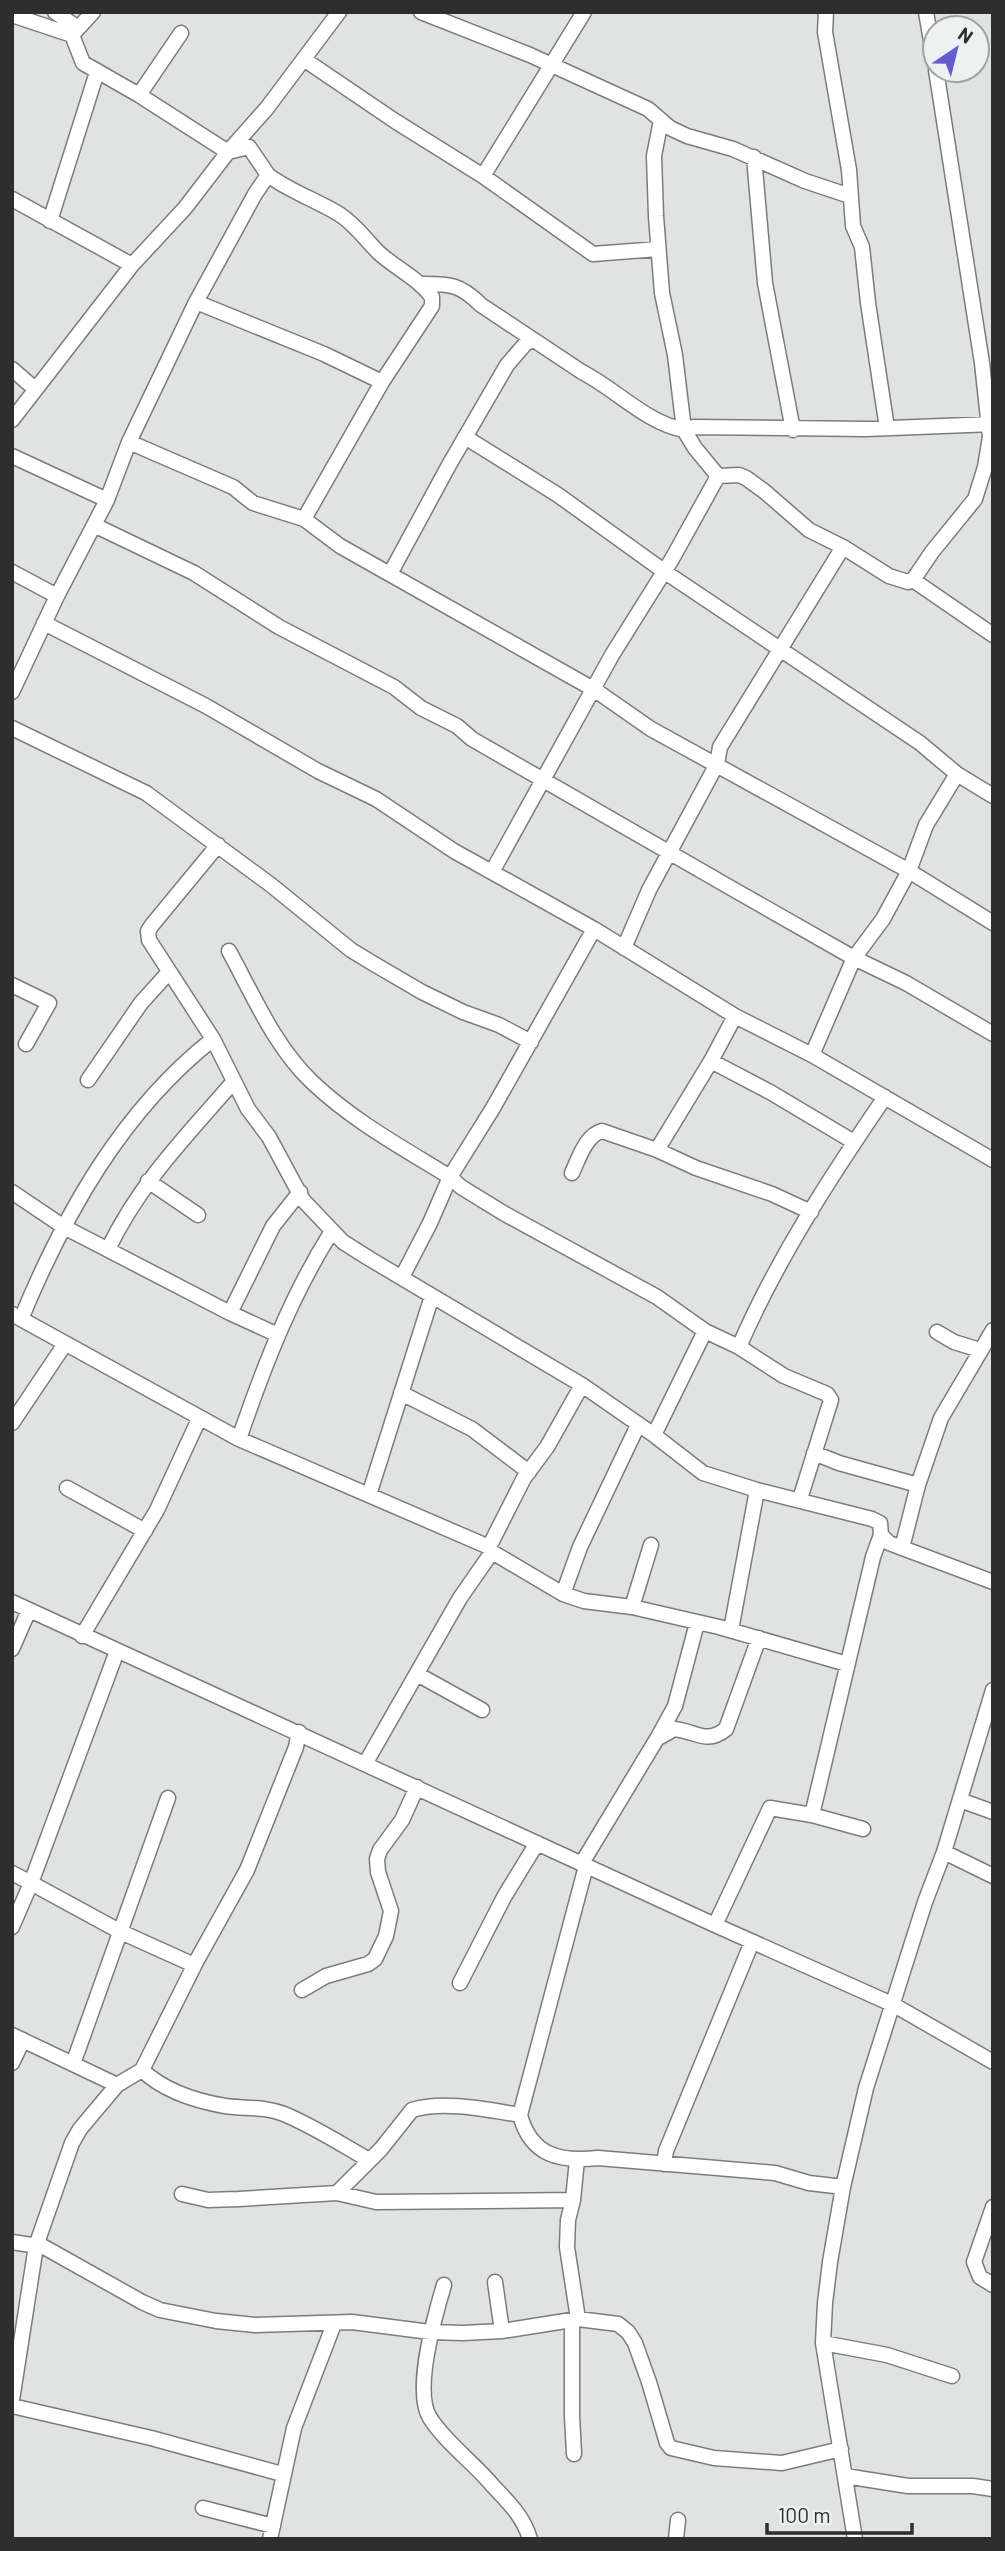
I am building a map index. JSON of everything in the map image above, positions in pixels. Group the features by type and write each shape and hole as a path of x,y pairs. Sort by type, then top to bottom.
{"street":[{"path":"55,12 75,31 83,63 228,152 249,148 268,175 282,186 340,215 354,225 377,251 420,284 432,297 432,306 383,382 304,519"},
{"path":"75,31 93,12"},
{"path":"12,420 132,265 185,208 305,60 339,12"},
{"path":"421,12 551,65 648,110 670,128 687,136 754,157 805,181 850,196"},
{"path":"483,176 584,12"},
{"path":"826,12 825,32 847,159 853,226 862,247 887,428"},
{"path":"12,15 75,31"},
{"path":"139,95 181,33"},
{"path":"305,60 483,176 593,254 658,249"},
{"path":"50,221 97,72"},
{"path":"718,476 739,475 746,478 809,530 843,547 889,576 908,582 913,580 975,499 985,467 991,424 938,84"},
{"path":"661,120 654,156 662,293 675,355 684,430 718,476"},
{"path":"754,157 765,283 793,430"},
{"path":"12,692 57,596 107,500 129,442 196,302 268,175"},
{"path":"12,199 132,265"},
{"path":"420,284 447,282 470,294 481,305 667,427 684,430 694,427 793,430 991,424"},
{"path":"196,302 324,354 383,382"},
{"path":"390,574 507,365 526,343 534,340"},
{"path":"12,369 35,389"},
{"path":"465,437 558,495 665,572 920,743 957,774 993,796"},
{"path":"129,442 233,487 253,503 304,519 340,546 595,690 651,729 909,871 993,923"},
{"path":"12,456 107,500"},
{"path":"492,872 612,655 665,572 718,476"},
{"path":"94,525 194,573 279,627 394,687 421,708 457,726 472,739 543,780 854,958 906,983 993,1034"},
{"path":"624,948 649,890 717,764 720,747 843,547"},
{"path":"12,572 57,596"},
{"path":"913,580 993,635"},
{"path":"44,623 206,706 318,771 376,799 454,851 594,929 735,1016 811,1055 993,1160"},
{"path":"12,728 146,793 307,913 351,950 422,992 463,1012 499,1025 531,1042"},
{"path":"811,1055 854,958 883,919 909,871 926,825 957,774"},
{"path":"218,845 148,931 149,940 213,1039 248,1110 269,1137 303,1200 332,1231 343,1241 432,1296 582,1385 654,1435 694,1468 757,1490 800,1499 872,1519 880,1524 881,1535 873,1557 812,1815"},
{"path":"402,1277 450,1177 494,1108 594,929"},
{"path":"229,951 277,1036 312,1082 375,1132 505,1214 657,1297 705,1331 739,1347 784,1376 827,1394 831,1400 800,1499"},
{"path":"88,1080 141,1003 169,972"},
{"path":"12,985 49,1003 26,1044"},
{"path":"657,1150 711,1062 735,1016"},
{"path":"213,1039 186,1060 130,1121 106,1154 17,1317 199,1419 490,1550 564,1594 596,1604 632,1607 731,1630 847,1664"},
{"path":"711,1062 770,1092 854,1142"},
{"path":"108,1249 148,1181 234,1081"},
{"path":"739,1347 761,1296 854,1142 885,1097"},
{"path":"572,1173 587,1142 594,1133 602,1130 696,1168 772,1194 811,1213"},
{"path":"148,1181 198,1215"},
{"path":"12,1192 64,1227 278,1335"},
{"path":"230,1313 273,1226 300,1192"},
{"path":"239,1438 278,1335 312,1262 332,1231"},
{"path":"369,1495 432,1296"},
{"path":"902,1548 918,1485 941,1418 993,1330"},
{"path":"654,1435 705,1331"},
{"path":"937,1332 954,1342 980,1350"},
{"path":"12,1423 65,1344"},
{"path":"366,1765 490,1550 529,1472 547,1447 582,1385"},
{"path":"401,1393 472,1429 529,1472"},
{"path":"82,1636 145,1531 199,1419"},
{"path":"564,1594 580,1547 638,1425"},
{"path":"814,1453 839,1463 918,1485"},
{"path":"67,1488 145,1531"},
{"path":"731,1630 757,1490"},
{"path":"881,1535 889,1543 993,1582"},
{"path":"632,1607 650,1545"},
{"path":"12,1602 894,2005 993,2062"},
{"path":"12,1649 29,1610"},
{"path":"697,1623 675,1706 584,1864 520,2115 524,2130 535,2145 553,2155 576,2160 598,2158 775,2173 809,2183 843,2188"},
{"path":"658,1737 674,1728 705,1738 718,1736 726,1729 759,1638"},
{"path":"12,1927 31,1883 117,1651"},
{"path":"417,1674 482,1710"},
{"path":"855,2539 823,2343 825,2303 843,2188 866,2088 991,1700"},
{"path":"12,2400 36,2246 72,2143 80,2129 117,2085 142,2070 194,1965 247,1870 296,1747 299,1732"},
{"path":"302,1990 326,1976 368,1964 375,1959 386,1936 391,1911 378,1872 377,1859 380,1850 402,1820 417,1787"},
{"path":"73,2064 168,1798"},
{"path":"960,1800 993,1812"},
{"path":"715,1925 770,1808 812,1815 863,1829"},
{"path":"460,1983 504,1897 537,1843"},
{"path":"944,1852 993,1877"},
{"path":"12,1873 121,1932 194,1965"},
{"path":"664,2164 666,2151 752,1942"},
{"path":"12,2063 18,2037 117,2085"},
{"path":"142,2070 152,2080 176,2092 226,2106 256,2107 282,2113 369,2160"},
{"path":"337,2193 407,2115 419,2108 477,2108 520,2115"},
{"path":"574,2454 572,2416 575,2320 567,2247 576,2160"},
{"path":"182,2194 218,2200 337,2193 376,2202 573,2200"},
{"path":"993,2207 974,2262 980,2277 993,2285"},
{"path":"12,2242 55,2252 142,2302 160,2309 216,2321 255,2325 352,2322 430,2332 502,2331 575,2320 618,2324 628,2332 649,2382 667,2443 671,2448 714,2458 782,2463 841,2449"},
{"path":"495,2282 502,2331"},
{"path":"444,2285 430,2332 425,2395 430,2418 520,2515 530,2539"},
{"path":"203,2508 271,2532 293,2428 334,2324"},
{"path":"823,2343 887,2355 952,2376"},
{"path":"12,2406 150,2438 282,2474"},
{"path":"845,2476 908,2486 973,2486 993,2489"},
{"path":"676,2539 678,2520"}]}
